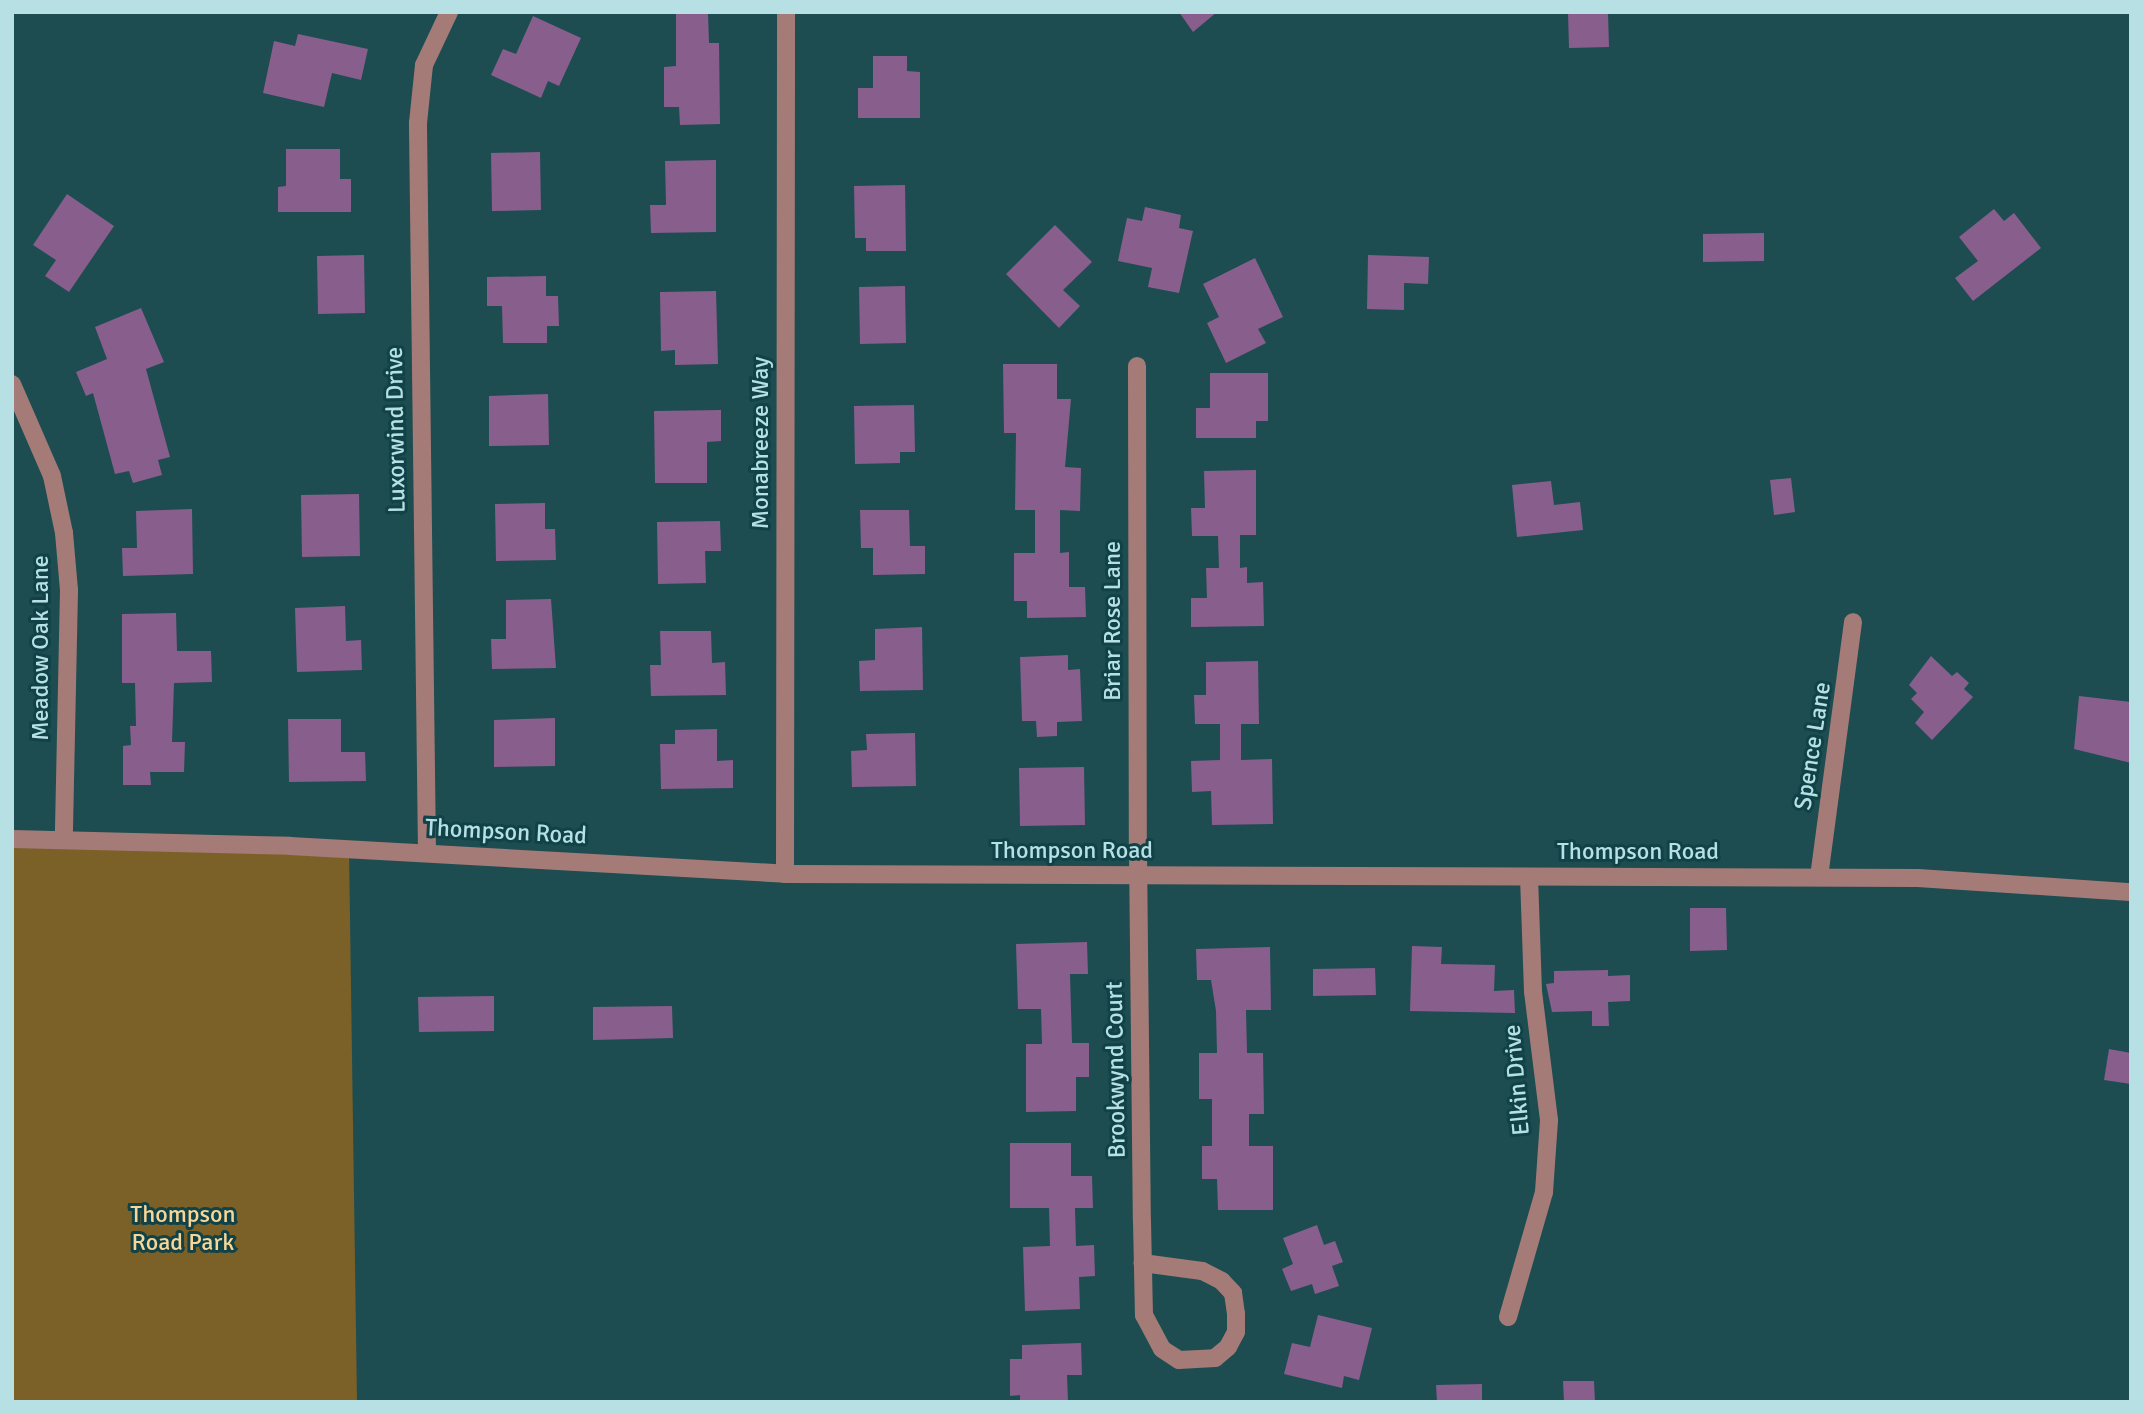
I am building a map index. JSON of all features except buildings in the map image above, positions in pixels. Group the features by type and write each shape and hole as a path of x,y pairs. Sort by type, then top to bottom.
{"street":[{"name":"Luxorwind Drive","path":"427,853 418,123 424,65 449,12"},
{"name":"Monabreeze Way","path":"785,874 786,12"},
{"name":"Briar Rose Lane","path":"1137,366 1139,877"},
{"name":"Meadow Oak Lane","path":"13,390 52,476 64,533 69,590 64,838"},
{"name":"Spence Lane","path":"1819,877 1853,622"},
{"name":"Thompson Road","path":"12,839 64,838 427,853 785,874 1962,878 2131,892"},
{"name":"Brookwynd Court","path":"1139,877 1143,1263 1144,1315 1162,1349 1197,1362 1228,1347 1236,1332 1236,1314 1233,1293 1222,1281 1202,1271 1143,1263"},
{"name":"Elkin Drive","path":"1508,1317 1544,1192 1549,1120 1533,991 1529,877"}],"green space":[{"name":"Thompson Road Park","path":"13,839 349,849 357,1402 12,1402"}]}
